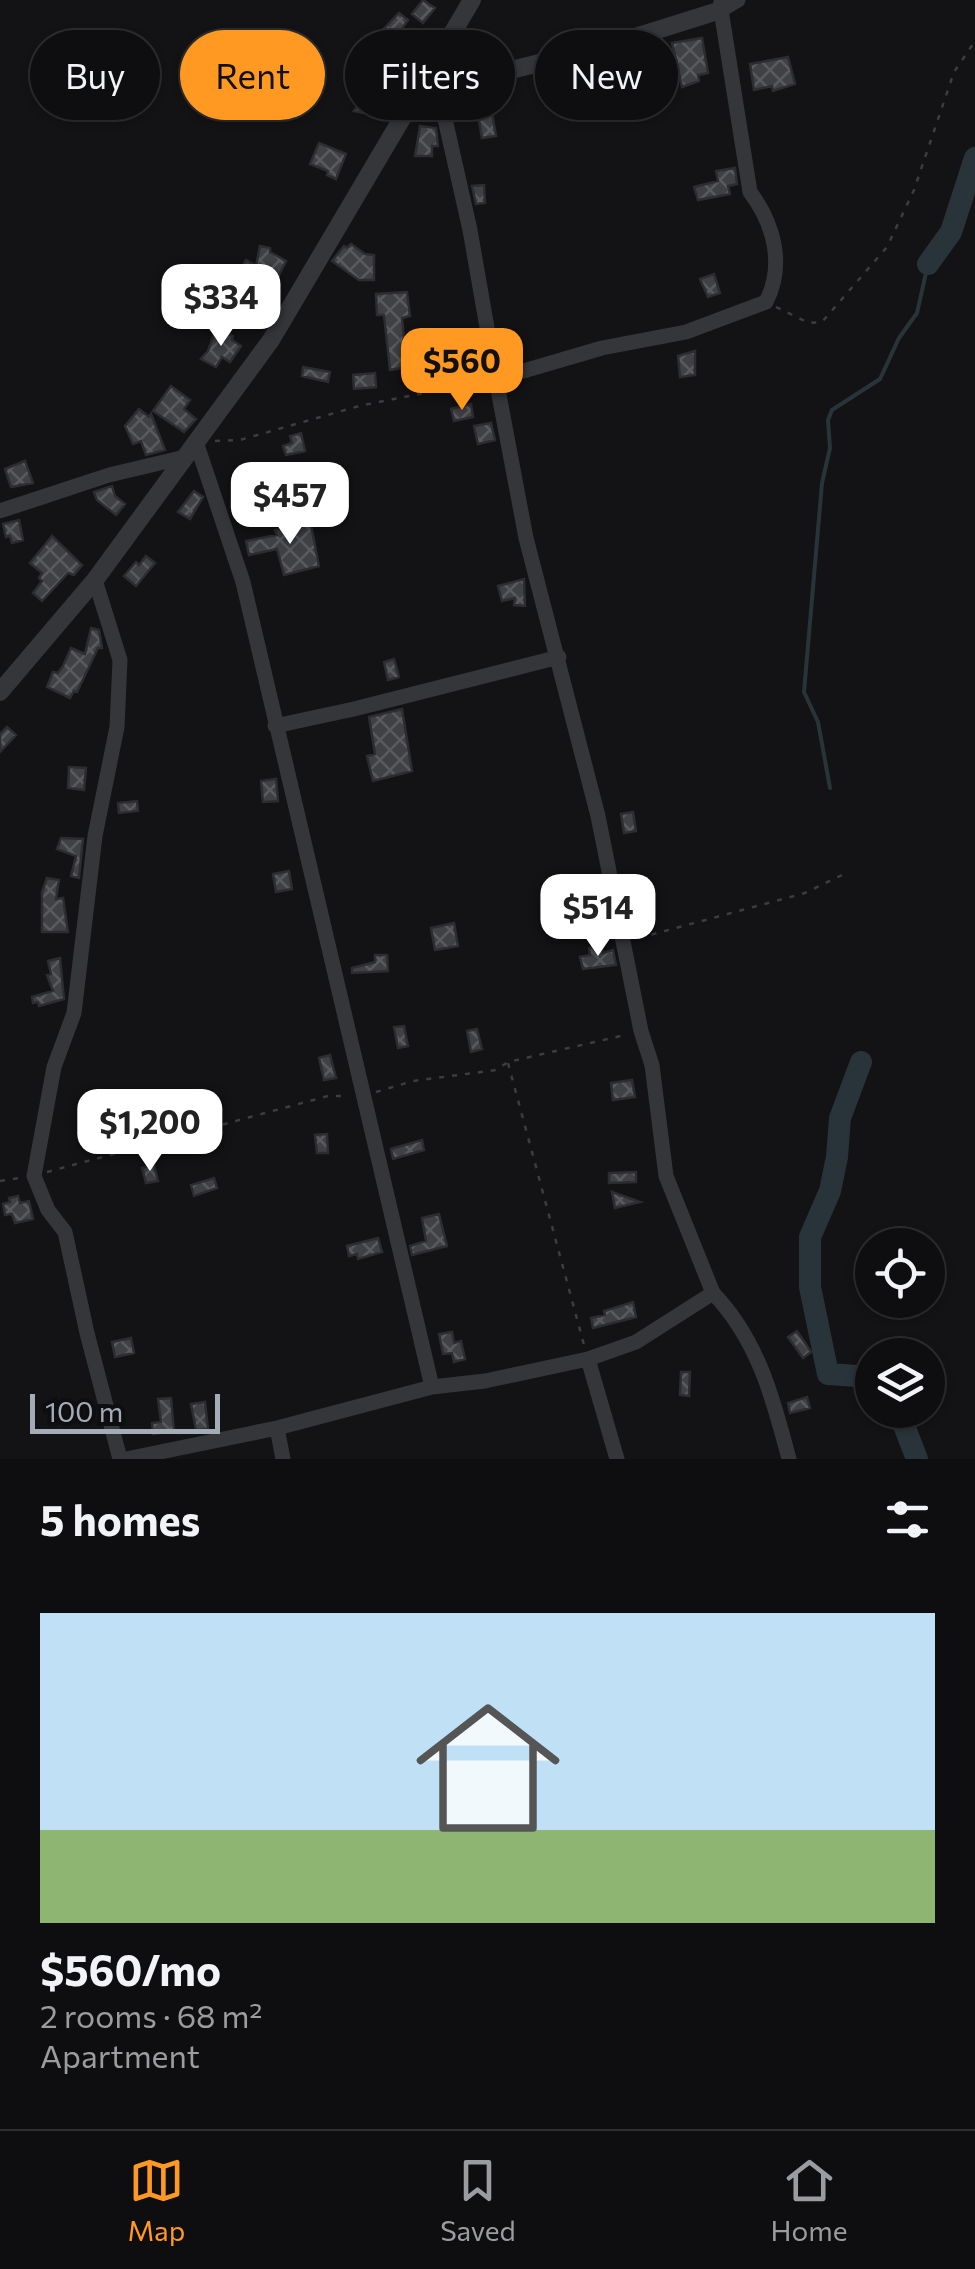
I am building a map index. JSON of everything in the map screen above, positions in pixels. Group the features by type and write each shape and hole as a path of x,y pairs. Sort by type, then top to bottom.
{"street":[{"path":"454,30 472,0"},
{"path":"515,69 600,48 738,0"},
{"path":"496,379 602,348 686,332 766,302 775,285 777,263 764,210 750,192 722,5"},
{"path":"0,692 95,580 271,340 401,120"},
{"path":"445,120 470,230 526,538 598,816 641,1032 652,1065 666,1176 713,1293 735,1316 758,1356 789,1459"},
{"path":"0,511 190,450"},
{"path":"190,450 243,582 432,1387"},
{"path":"95,580 120,660 117,726 94,836 74,1013 54,1067 34,1176 48,1210 66,1232 83,1316 123,1459 277,1428 432,1387 485,1381 588,1359 636,1342 713,1293"},
{"path":"275,726 559,657"},
{"path":"588,1359 617,1459"},
{"path":"277,1428 283,1459"}],"path":[{"path":"766,302 798,319 822,322 887,247 914,190 954,72 975,42"},
{"path":"190,450 358,406 496,379"},
{"path":"623,942 805,894 844,874"},
{"path":"0,1181 34,1176 328,1096 363,1096 412,1081 496,1070 508,1062 641,1032"},
{"path":"508,1062 588,1359"}],"building":[{"path":"423,0 435,8 423,23 412,14"},
{"path":"399,13 408,20 401,30 383,30"},
{"path":"702,38 708,73 682,87 678,69 678,42"},
{"path":"788,57 795,84 773,91 772,86 754,90 750,64"},
{"path":"479,120 493,120 496,136 482,138"},
{"path":"420,126 436,128 438,146 432,146 432,156 415,156"},
{"path":"319,143 346,154 336,179 310,164"},
{"path":"735,168 737,184 728,186 730,194 698,200 694,187 718,181 716,171"},
{"path":"484,185 485,203 476,204 472,186"},
{"path":"351,244 374,255 374,280 359,280 332,261 344,246"},
{"path":"260,246 270,248 270,252 286,261 278,277 268,272 261,283 240,270 246,260 256,266"},
{"path":"714,274 720,293 708,297 700,279"},
{"path":"407,292 410,316 402,318 413,366 390,370 384,315 377,315 376,294"},
{"path":"216,329 233,336 232,340 241,346 230,362 222,357 216,367 201,359"},
{"path":"695,351 695,375 680,377 678,356"},
{"path":"303,367 330,372 328,382 302,376"},
{"path":"375,373 376,387 354,389 353,375"},
{"path":"171,386 190,400 184,409 196,419 184,432 153,411"},
{"path":"471,404 473,417 454,421 451,409"},
{"path":"139,409 149,417 151,414 165,450 146,455 141,441 133,444 125,426"},
{"path":"491,423 495,440 478,444 474,426"},
{"path":"301,433 305,451 286,455 283,446 292,443 290,436"},
{"path":"25,461 33,483 11,487 5,469"},
{"path":"112,486 115,496 125,504 116,515 97,500 94,492"},
{"path":"194,491 203,497 190,519 178,512"},
{"path":"19,520 23,540 12,543 3,524"},
{"path":"310,520 319,566 284,575 277,549 249,555 246,541 277,535 275,530"},
{"path":"52,536 82,565 74,575 68,573 42,601 33,593 42,581 42,573 30,563"},
{"path":"146,556 155,563 136,586 124,576"},
{"path":"524,579 525,606 514,605 515,598 502,601 498,586"},
{"path":"91,628 99,630 102,648 98,648 77,692 70,698 47,687 71,648 85,654"},
{"path":"394,659 399,677 388,680 384,662"},
{"path":"402,709 412,771 373,781 367,756 375,754 369,717"},
{"path":"7,727 16,735 0,752 0,734"},
{"path":"69,767 86,768 84,790 68,788"},
{"path":"276,779 278,801 263,802 261,781"},
{"path":"137,801 138,811 119,813 118,803"},
{"path":"633,812 636,831 624,833 621,814"},
{"path":"61,838 83,839 79,878 71,876 76,856 57,849"},
{"path":"289,871 292,889 276,892 273,874"},
{"path":"47,878 59,880 56,899 63,898 68,932 42,932 42,892"},
{"path":"454,923 458,946 435,950 431,928"},
{"path":"601,946 603,953 613,950 616,965 583,969 580,957 590,955 589,948"},
{"path":"375,955 387,955 388,971 352,973 352,968 375,962"},
{"path":"60,958 64,999 39,1006 38,1002 33,1003 32,997 53,991 47,975 51,974 48,961"},
{"path":"404,1026 408,1046 398,1048 394,1027"},
{"path":"477,1029 482,1049 471,1052 467,1031"},
{"path":"330,1055 336,1078 324,1080 319,1058"},
{"path":"632,1080 635,1097 613,1100 611,1083"},
{"path":"327,1134 328,1153 317,1153 315,1135"},
{"path":"422,1140 424,1150 393,1159 391,1149"},
{"path":"154,1165 158,1181 146,1183 142,1168"},
{"path":"636,1172 636,1182 609,1183 609,1173"},
{"path":"214,1178 217,1188 194,1196 191,1185"},
{"path":"612,1192 640,1202 615,1208"},
{"path":"18,1196 20,1203 29,1201 33,1219 15,1223 12,1214 5,1215 3,1204"},
{"path":"439,1214 447,1246 412,1255 410,1246 426,1241 422,1218"},
{"path":"378,1238 382,1252 358,1259 357,1254 349,1256 347,1246"},
{"path":"633,1302 636,1317 593,1328 591,1318"},
{"path":"797,1331 811,1352 803,1358 788,1337"},
{"path":"452,1332 454,1343 461,1341 465,1359 454,1362 452,1353 443,1354 439,1334"},
{"path":"131,1338 134,1353 115,1357 112,1342"},
{"path":"681,1372 690,1372 689,1396 680,1395"},
{"path":"807,1397 810,1408 790,1413 788,1403"},
{"path":"171,1398 174,1431 153,1434 152,1423 161,1422 158,1399"},
{"path":"205,1402 208,1429 196,1430 191,1404"}],"waterway":[{"path":"928,264 951,232 975,158"},
{"path":"830,788 818,722 804,692 822,483 830,448 828,420 832,410 880,379 899,338 917,313 928,264"},
{"path":"855,1376 828,1374 810,1287 810,1237 830,1191 840,1118 861,1062"},
{"path":"905,1428 917,1459"}]}
